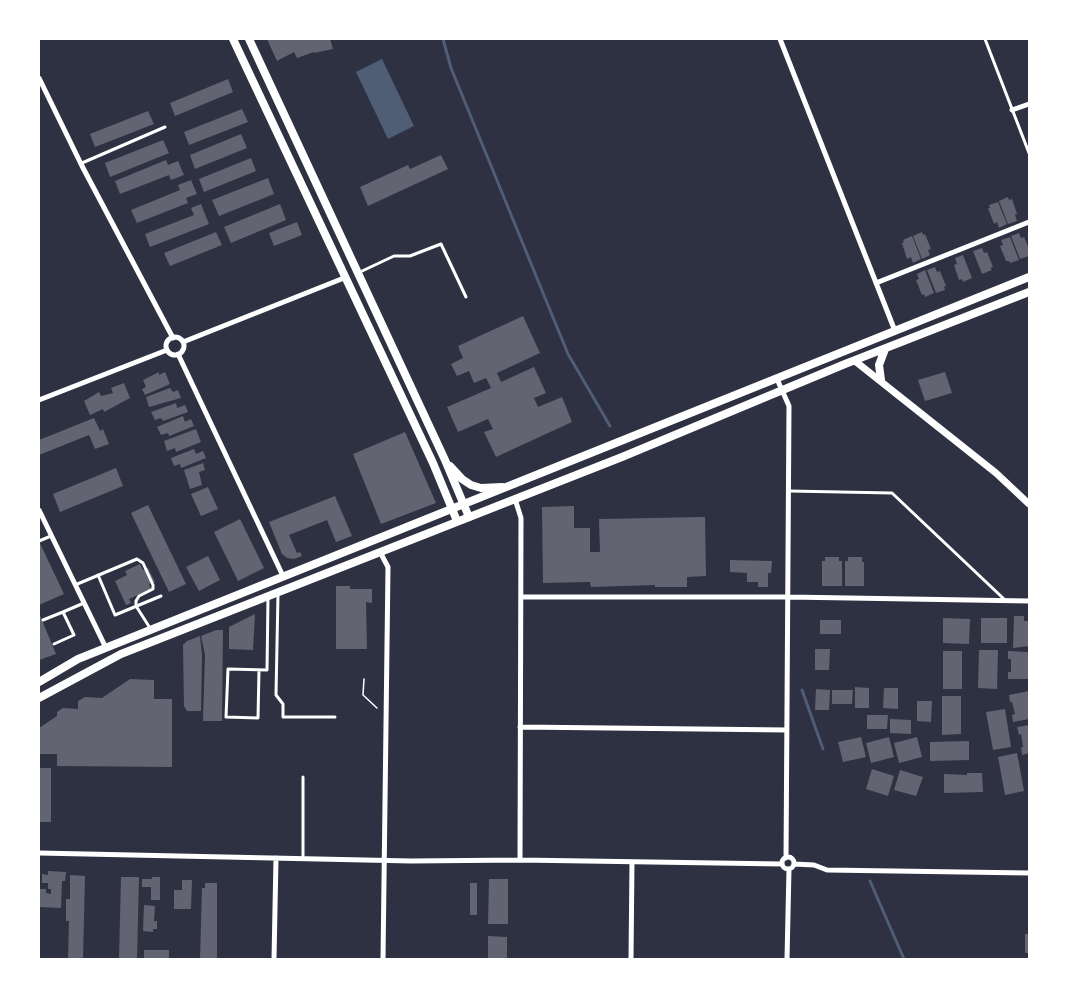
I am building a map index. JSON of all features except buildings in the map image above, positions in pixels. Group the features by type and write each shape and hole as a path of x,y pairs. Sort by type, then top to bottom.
{"main road":[{"path":"233,39 457,521"},
{"path":"249,39 445,460 469,517"},
{"path":"344,278 358,273"},
{"path":"39,682 78,659 151,629 1029,277"},
{"path":"39,698 121,654 633,453 783,390 1029,292"},
{"path":"929,317 948,312 956,316 958,320"},
{"path":"855,361 859,349 866,343"},
{"path":"881,380 879,365 885,349"},
{"path":"823,360 839,357 855,361"},
{"path":"445,460 462,479 471,485 486,488 507,487"}],"street":[{"path":"780,39 895,331"},
{"path":"39,78 80,164 173,338"},
{"path":"1012,110 1029,104"},
{"path":"876,283 1029,222"},
{"path":"183,342 344,278"},
{"path":"173,338 179,338 183,342 183,350 178,354 171,354 167,350 168,342 173,338"},
{"path":"39,400 167,350"},
{"path":"178,354 283,576"},
{"path":"855,361 996,473 1029,504"},
{"path":"777,379 789,406 786,858 782,864"},
{"path":"515,499 521,518 520,860"},
{"path":"39,510 106,648"},
{"path":"380,552 388,567 383,959"},
{"path":"521,597 789,597 1029,601"},
{"path":"520,727 787,730"},
{"path":"39,853 384,860 782,864 789,869"},
{"path":"274,959 276,858"},
{"path":"786,858 791,858 794,864"},
{"path":"631,959 632,862"},
{"path":"787,959 789,869 794,864 814,865 827,870 1029,873"}],"lane":[{"path":"985,39 1029,153"},
{"path":"80,164 165,127"},
{"path":"358,273 394,256 410,256 441,244 466,297"},
{"path":"789,491 892,494 1005,600"},
{"path":"39,541 51,536"},
{"path":"75,586 137,559 142,563 153,589 139,596 136,606 151,629"},
{"path":"98,575 115,615 161,596"},
{"path":"278,592 276,695 283,704 283,717 335,717"},
{"path":"259,670 258,718 226,717 228,669 267,670 268,596"},
{"path":"43,620 84,603"},
{"path":"54,644 74,635 63,612"},
{"path":"303,777 303,858"}],"path":[{"path":"364,679 363,695 379,712"}],"water":[{"path":"382,59 414,126 388,139 356,72"}],"waterway":[{"path":"443,39 451,68 568,354 610,426"},
{"path":"802,690 823,749"},
{"path":"870,881 904,959"}]}
